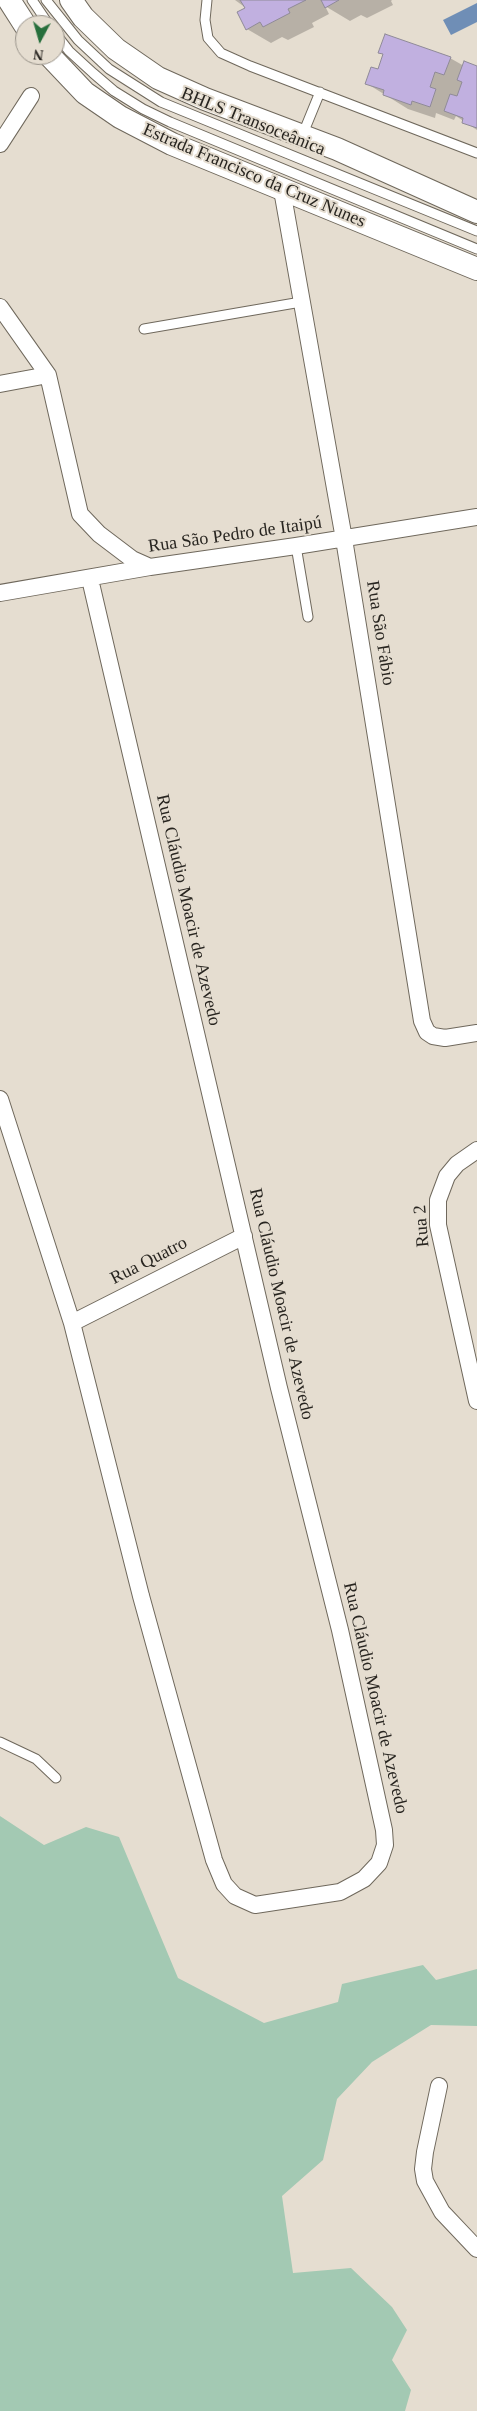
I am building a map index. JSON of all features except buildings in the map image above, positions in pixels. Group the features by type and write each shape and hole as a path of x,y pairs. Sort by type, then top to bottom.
{"main road":[{"path":"9,0 19,15"},
{"path":"71,0 83,17 116,49 158,78 205,99 302,136 477,212"},
{"name":"Estrada Francisco da Cruz Nunes","path":"58,65 85,93 120,116 172,144 477,269"}],"street":[{"path":"0,144 31,96"},
{"name":"Rua São Fábio","path":"282,190 344,539 422,1021 427,1032 433,1036 445,1038 477,1033"},
{"path":"0,307 48,375 80,514 99,534 132,559 150,567"},
{"path":"0,384 48,375"},
{"name":"Rua São Pedro de Itaipú","path":"0,593 90,579 150,567 344,539 477,517"},
{"name":"Rua Cláudio Moacir de Azevedo","path":"0,1099 72,1323 141,1596 214,1860 224,1884 235,1896 255,1905 340,1892 364,1879 379,1863 385,1845 384,1830 340,1630 279,1388 90,579"},
{"name":"Rua 2","path":"477,1150 457,1164 447,1176 438,1200 438,1225 477,1401"},
{"name":"Rua Quatro","path":"72,1323 244,1236"},
{"path":"439,2086 425,2152 423,2169 425,2181 442,2212 477,2250"}],"lane":[{"path":"32,0 42,15"},
{"name":"BHLS Transoceânica","path":"46,0 78,40 109,70 161,102 477,231"},
{"path":"207,0 205,20 208,38 222,53 250,66 477,153"},
{"name":"BHLS Transoceânica","path":"65,46 114,90 170,122 477,249"},
{"path":"302,136 320,92"},
{"path":"144,330 301,302"},
{"path":"296,546 308,617"},
{"path":"0,1742 36,1759 56,1778"}],"green space":[{"path":"0,1816 44,1845 86,1827 119,1837 178,1978 264,2023 338,2002 342,1984 423,1965 436,1980 477,1969 477,2026 431,2025 372,2062 337,2099 323,2160 282,2196 293,2273 351,2268 392,2307 407,2330 392,2360 411,2390 405,2411 0,2411"}],"water":[{"path":"477,3 477,22 451,35 443,20"}]}
